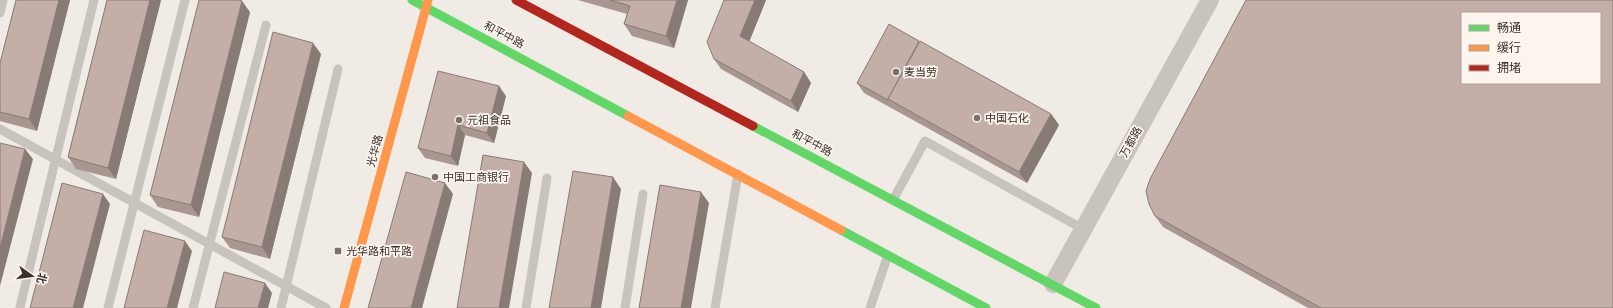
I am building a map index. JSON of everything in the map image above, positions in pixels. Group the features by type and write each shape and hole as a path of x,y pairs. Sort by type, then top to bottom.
{"main road":[{"name":"和平中路","path":"412,0 427,4 986,308"},
{"name":"和平中路","path":"516,0 1096,308"},
{"name":"光华路","path":"344,308 427,4"}],"street":[{"name":"万都路","path":"1053,284 1210,0"}],"lane":[{"path":"0,13 3,0"},
{"path":"20,307 94,0"},
{"path":"108,308 185,0"},
{"path":"193,308 266,25"},
{"path":"281,308 338,69"},
{"path":"0,129 326,308"},
{"path":"893,200 925,141 1083,229"},
{"path":"715,308 738,174"},
{"path":"526,308 547,178"},
{"path":"625,308 643,194"},
{"path":"870,308 888,255"}],"building":[{"path":"16,0 59,0 29,119 0,112 0,63"},
{"path":"107,0 150,0 108,168 68,157"},
{"path":"199,0 242,1 191,205 150,195"},
{"path":"610,0 677,0 666,36 624,24 630,6"},
{"path":"724,0 755,0 740,36 804,72 791,101 714,59 707,42"},
{"path":"1246,0 1613,0 1613,308 1321,308 1155,216 1149,204 1146,191 1150,179"},
{"path":"889,24 919,41 888,100 857,83"},
{"path":"273,32 313,43 262,247 222,237"},
{"name":"中国石化","path":"920,41 1051,114 1019,172 888,99"},
{"path":"438,71 499,86 487,133 458,125 451,156 418,148"},
{"path":"0,143 25,149 0,248"},
{"path":"483,155 524,162 499,308 457,308"},
{"path":"573,171 613,177 591,308 549,308"},
{"path":"406,172 445,183 411,308 368,308"},
{"path":"62,183 103,194 73,308 30,308"},
{"path":"660,185 701,192 681,308 639,308"},
{"path":"144,230 185,241 167,308 124,308"},
{"path":"224,272 265,283 258,308 215,308"}],"traffic: fast":[{"path":"412,0 628,116"},
{"path":"753,126 1096,308"},
{"path":"841,230 986,308"}],"traffic: slow":[{"path":"344,308 428,0"},
{"path":"628,116 841,230"}],"traffic: jam":[{"path":"516,0 753,126"}],"place":[{"name":"麦当劳","path":"896,72"},
{"name":"中国石化","path":"977,118"},
{"name":"元祖食品","path":"459,120"},
{"name":"中国工商银行","path":"435,177"},
{"name":"光华路和平路","path":"338,251"}]}
